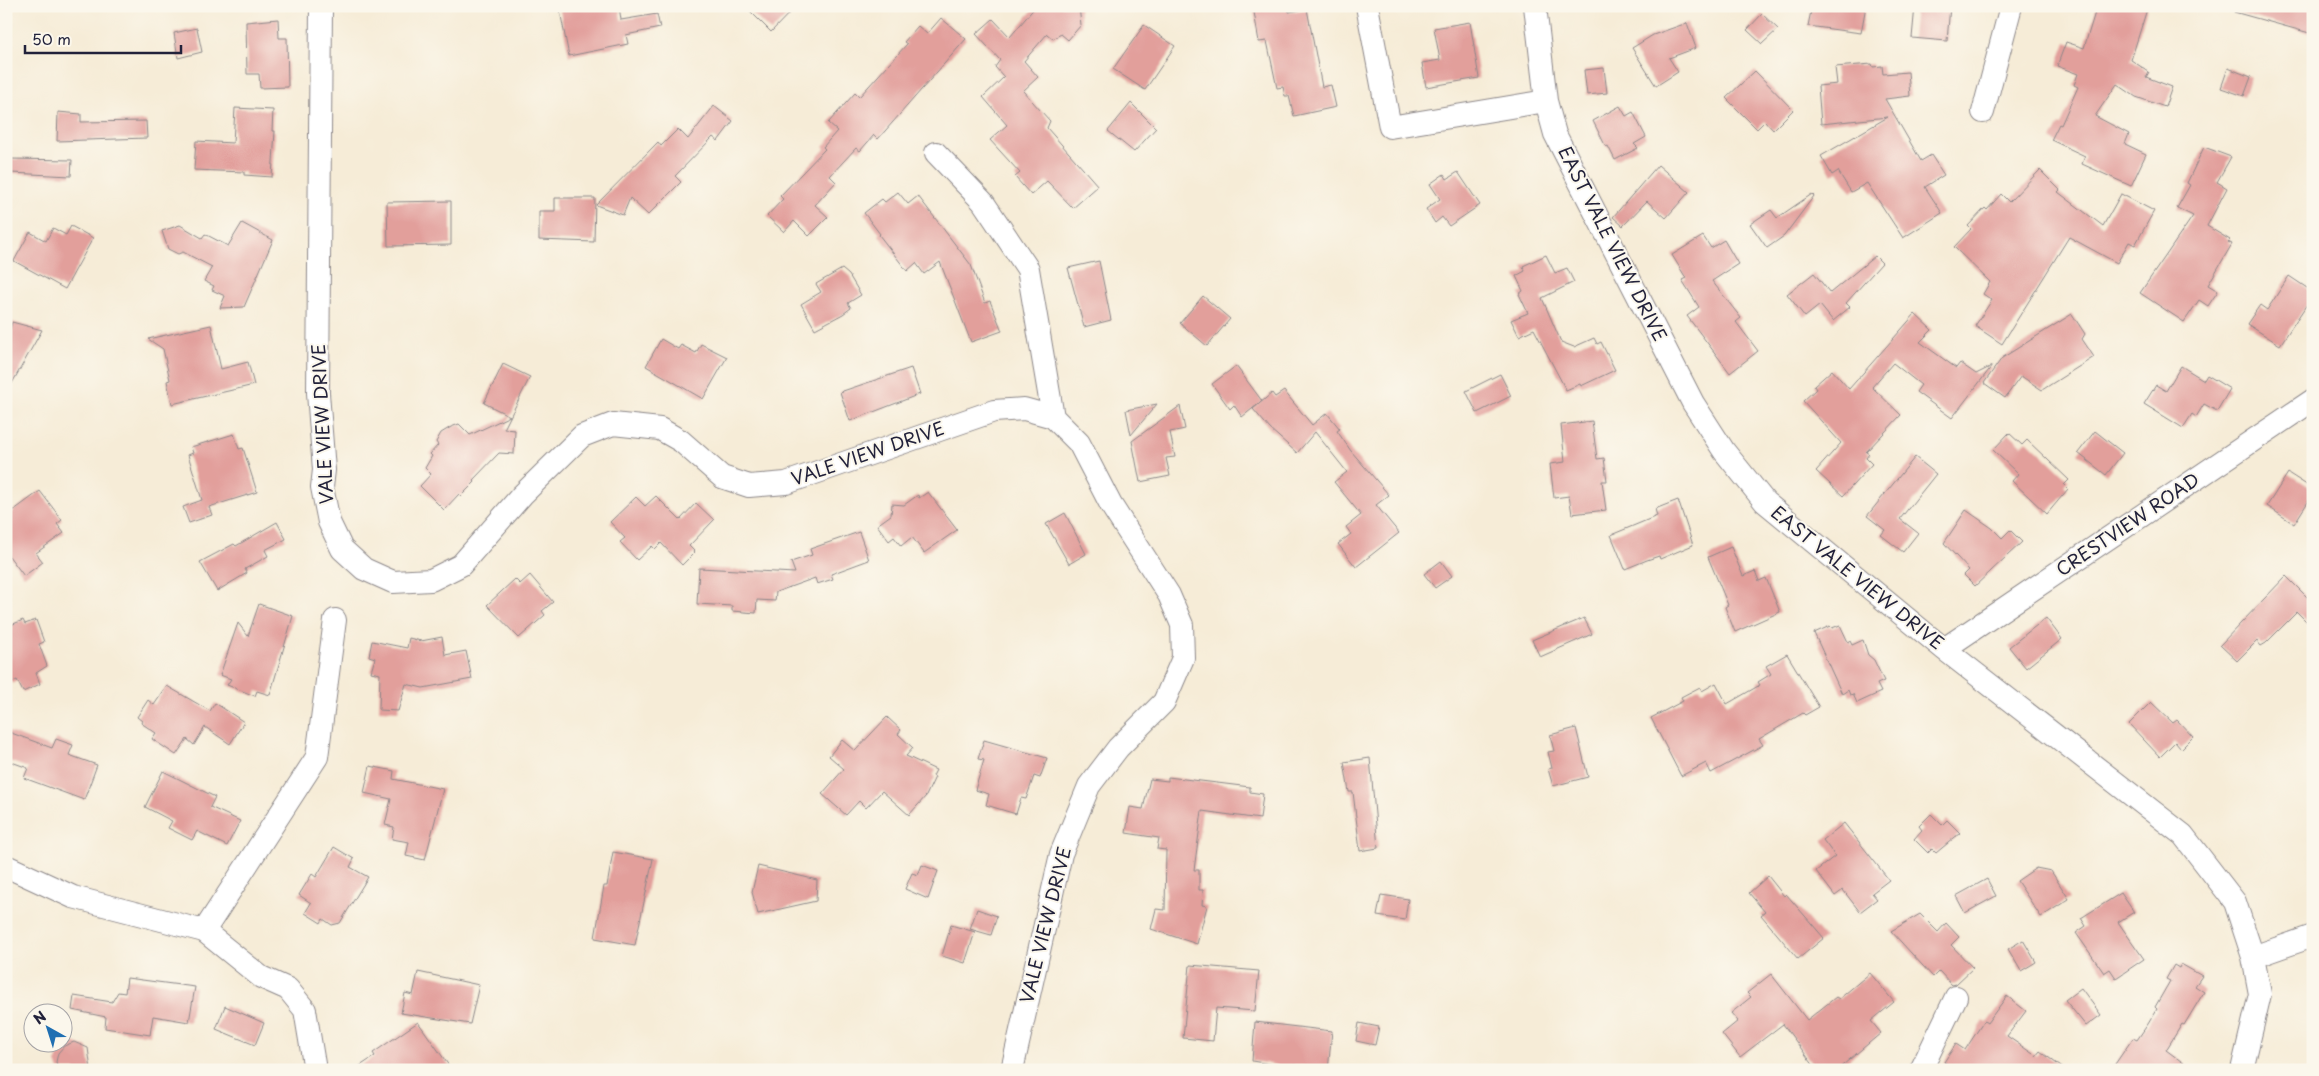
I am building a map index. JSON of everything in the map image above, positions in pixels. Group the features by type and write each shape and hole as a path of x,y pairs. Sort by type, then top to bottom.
{"street":[{"name":"VALE VIEW DRIVE","path":"321,6 318,393 324,470 322,487 329,522 342,549 364,569 393,582 431,580 461,565 522,495 582,436 613,424 660,429 681,441 722,477 749,486 786,483 994,411 1024,409 1053,417 1079,442 1111,505 1169,595 1182,625 1183,658 1164,702 1118,748 1089,786 1061,854 1012,1070"},
{"path":"1368,6 1390,127 1546,101"},
{"name":"EAST VALE VIEW DRIVE","path":"1535,6 1546,101 1560,142 1693,403 1724,451 1765,502 1944,649 2183,835 2235,902 2253,957 2260,994 2242,1070"},
{"path":"1984,112 2011,6"},
{"path":"936,152 983,202 1028,269 1053,417"},
{"name":"CRESTVIEW ROAD","path":"1944,649 2313,400"},
{"path":"204,931 317,757 335,620"},
{"path":"6,866 73,897 204,931 261,977 288,989 305,1010 315,1070"},
{"path":"2253,957 2313,936"},
{"path":"1921,1070 1956,997"}],"building":[{"path":"559,6 619,6 621,20 657,14 660,28 626,35 628,44 569,56"},
{"path":"745,6 796,6 771,32"},
{"path":"1036,6 1079,6 1081,25 1068,40 1061,34 1053,39 1047,34 1024,61 1038,77 1023,91 1050,121 1047,128 1098,186 1073,208 1047,181 1031,195 1015,177 1020,173 990,140 1007,125 983,97 1004,77 995,67 1000,60 976,34 993,19 1010,37"},
{"path":"1253,6 1288,6 1289,12 1307,9 1322,87 1331,85 1336,107 1294,116 1289,96 1285,96 1283,87 1277,88 1267,41 1259,42"},
{"path":"1812,6 1866,6 1861,33 1808,26"},
{"path":"1915,6 1950,6 1947,41 1912,38"},
{"path":"2097,6 2148,6 2131,60 2149,72 2146,77 2172,87 2165,107 2136,97 2117,84 2095,116 2129,134 2125,144 2146,154 2131,186 2082,164 2085,156 2051,140 2059,124 2061,125 2078,87 2074,85 2078,74 2057,66 2066,42 2084,48"},
{"path":"2235,6 2313,6 2313,34 2234,12"},
{"path":"1762,14 1778,29 1762,44 1747,30"},
{"path":"941,18 966,39 878,139 874,135 860,151 856,148 830,176 836,182 815,205 828,217 809,236 794,221 784,232 767,216 783,199 780,196 825,149 823,147 837,131 828,123 855,93 859,97 907,44 904,42 918,26 927,34"},
{"path":"278,19 279,38 287,38 288,87 260,88 259,74 247,74 246,22"},
{"path":"1470,22 1479,78 1426,87 1422,63 1440,60 1434,28"},
{"path":"1687,23 1696,48 1669,58 1678,72 1656,86 1632,48 1653,35"},
{"path":"1144,25 1175,46 1145,90 1113,69"},
{"path":"197,28 202,52 178,58 174,33"},
{"path":"1872,64 1873,67 1882,66 1883,74 1908,72 1910,96 1885,99 1921,161 1931,155 1944,175 1925,187 1942,213 1903,238 1867,183 1851,192 1838,171 1832,175 1821,156 1888,117 1821,124 1818,86 1837,84 1835,67"},
{"path":"1604,68 1607,93 1587,95 1584,70"},
{"path":"2228,68 2251,77 2244,96 2221,88"},
{"path":"1755,71 1793,110 1773,130 1765,121 1757,129 1726,98"},
{"path":"1131,103 1156,128 1134,152 1108,131"},
{"path":"714,106 733,121 718,141 713,137 675,176 681,182 648,215 630,198 623,215 596,205 658,142 661,146 678,129 688,139"},
{"path":"1620,106 1626,116 1633,112 1646,137 1634,144 1638,148 1615,160 1593,121"},
{"path":"235,108 273,110 272,131 275,131 272,177 244,175 244,172 194,170 196,141 233,143"},
{"path":"58,112 81,114 81,122 146,121 147,138 57,141"},
{"path":"2204,147 2231,157 2217,182 2227,188 2207,226 2230,240 2228,242 2232,244 2208,285 2218,291 2208,306 2199,300 2184,322 2140,293 2193,216 2177,208 2190,185 2187,183"},
{"path":"11,159 72,160 71,176 11,173"},
{"path":"1658,165 1689,192 1666,218 1647,201 1623,226 1613,217"},
{"path":"2040,170 2060,190 2058,192 2103,226 2121,194 2154,211 2135,245 2129,242 2117,263 2069,237 2002,344 1975,326 1992,300 1983,294 1990,282 1954,247 1971,229 1968,226 1985,208 1987,210 2001,194 2009,202"},
{"path":"1458,172 1480,205 1449,226 1442,217 1435,223 1426,209 1440,199 1430,184 1444,174 1447,179"},
{"path":"898,192 908,204 918,196 971,265 985,303 990,301 1002,331 971,342 940,262 924,274 916,263 907,271 879,235 864,213 882,199 885,202"},
{"path":"1812,194 1814,196 1784,236 1767,248 1750,224 1771,210 1777,218"},
{"path":"555,198 595,198 594,242 539,240 539,211 555,211"},
{"path":"451,201 451,245 388,246 387,202"},
{"path":"242,223 273,240 244,307 220,308 225,296 212,290 214,286 204,281 212,267 183,252 178,254 168,249 162,231 180,225 202,238 205,234 228,246"},
{"path":"71,226 93,238 65,289 14,261 30,232 46,241 53,228 66,235"},
{"path":"1703,236 1711,248 1724,240 1738,264 1712,281 1741,318 1736,322 1758,351 1730,373 1687,316 1699,307 1682,280 1686,278 1672,255"},
{"path":"1546,255 1555,273 1567,268 1574,282 1542,298 1561,342 1574,347 1594,338 1597,344 1601,342 1615,370 1581,386 1580,384 1566,390 1534,329 1519,336 1511,320 1528,313 1519,294 1523,291 1516,276 1525,271 1523,266"},
{"path":"1875,256 1882,263 1846,303 1850,307 1833,321 1820,305 1805,317 1787,294 1814,273 1830,293"},
{"path":"1099,261 1111,320 1084,327 1068,268"},
{"path":"842,269 849,275 861,295 848,303 851,308 843,314 815,329 801,304 821,292 816,284"},
{"path":"2289,276 2313,292 2313,295 2280,345 2247,324 2260,305 2267,310"},
{"path":"1203,296 1230,319 1207,346 1180,323"},
{"path":"1915,314 1932,330 1920,342 1956,368 1960,363 1976,374 1992,366 1952,418 1916,392 1921,385 1893,363 1872,387 1901,415 1866,452 1869,454 1866,458 1872,464 1843,496 1816,471 1841,443 1803,401 1816,389 1814,386 1832,370 1849,389"},
{"path":"2072,314 2085,334 2082,339 2094,357 2042,390 2021,376 2005,398 1984,383 2002,358"},
{"path":"12,322 42,330 6,394 6,342"},
{"path":"211,325 221,369 248,362 254,385 172,404 167,381 170,380 163,349 148,339"},
{"path":"661,339 678,349 681,345 696,353 701,344 727,357 703,399 646,366"},
{"path":"503,364 530,377 504,429 515,430 514,454 499,453 473,480 475,482 461,496 459,494 444,510 420,486 431,474 425,468 432,456 430,454 438,445 436,442 441,433 451,427 459,424 470,435 510,416 484,403"},
{"path":"1236,366 1262,401 1242,417 1234,405 1230,409 1212,384"},
{"path":"2181,366 2204,380 2207,375 2230,389 2217,411 2204,404 2196,417 2192,414 2183,428 2144,404 2156,385 2166,391"},
{"path":"911,368 920,394 850,421 840,392"},
{"path":"1500,374 1511,396 1477,413 1466,391"},
{"path":"1284,391 1312,425 1327,413 1340,429 1337,431 1351,451 1389,495 1376,505 1399,533 1356,567 1338,544 1351,534 1346,527 1361,515 1334,482 1347,472 1315,432 1297,453 1270,429 1253,409 1272,393 1275,397"},
{"path":"1157,404 1131,435 1126,410"},
{"path":"1180,406 1185,429 1170,432 1175,457 1166,458 1170,476 1140,482 1132,441"},
{"path":"1592,421 1597,459 1604,458 1607,481 1602,481 1606,510 1572,514 1569,496 1554,498 1550,464 1565,462 1561,425"},
{"path":"2095,431 2123,453 2106,475 2078,453"},
{"path":"2009,433 2022,445 2027,440 2069,480 2064,485 2068,489 2047,514 2012,481 2018,474 1993,450"},
{"path":"234,434 239,449 243,448 257,492 209,507 212,515 189,523 183,507 202,500 188,455 193,453 191,447"},
{"path":"1915,457 1936,474 1900,519 1918,533 1903,552 1881,535 1885,530 1867,516"},
{"path":"2288,473 2313,489 2313,494 2294,524 2267,506"},
{"path":"40,491 62,520 57,524 64,533 36,553 43,562 24,576 6,552 6,516"},
{"path":"928,492 957,530 924,553 912,537 901,546 894,537 889,541 877,525 891,515 892,504 904,505 918,495 919,498"},
{"path":"656,496 680,520 696,503 714,520 689,546 695,552 682,565 661,543 655,549 652,546 637,560 620,542 625,538 610,522 636,497 645,506"},
{"path":"1678,500 1693,545 1660,559 1659,556 1625,569 1611,535 1657,516 1655,509"},
{"path":"1966,510 1992,528 2002,538 2010,530 2022,542 1975,586 1964,575 1969,570 1944,543"},
{"path":"1065,513 1086,554 1069,564 1046,524"},
{"path":"277,522 286,539 265,550 268,556 245,569 247,573 217,591 200,562 234,544 236,546"},
{"path":"859,532 869,560 831,574 833,579 817,584 815,578 776,592 775,601 757,600 756,613 732,611 732,606 697,604 699,568 795,573 791,562 812,555 810,549"},
{"path":"1731,547 1743,576 1755,571 1759,581 1766,578 1780,612 1735,632 1725,607 1728,605 1708,557"},
{"path":"1441,561 1452,576 1435,588 1424,574"},
{"path":"530,575 553,602 542,611 545,615 519,638 487,605 515,579 520,584"},
{"path":"2286,576 2313,603 2313,628 2297,612 2266,643 2261,646 2257,641 2237,661 2220,645"},
{"path":"259,604 293,616 270,695 257,691 255,696 227,685 231,679 220,675 238,623 248,636"},
{"path":"1584,618 1592,634 1540,657 1532,640"},
{"path":"2046,618 2062,639 2026,668 2009,647"},
{"path":"23,620 25,624 36,620 44,642 39,644 47,666 36,673 40,684 23,692 17,680 11,683 10,680 6,681 6,627"},
{"path":"1840,625 1848,642 1850,641 1852,645 1863,640 1868,655 1874,660 1884,681 1877,684 1881,692 1857,703 1853,694 1850,695 1848,690 1842,694 1814,633 1830,626 1832,628"},
{"path":"442,637 445,655 466,651 472,679 423,688 406,684 398,711 379,710 380,674 371,672 375,658 369,656 372,641 407,648 409,638 421,641"},
{"path":"1787,654 1819,707 1805,715 1803,713 1759,739 1763,745 1711,773 1706,763 1681,776 1651,718 1683,701 1681,697 1700,687 1702,691 1716,683 1727,704 1760,685 1758,682 1771,674 1766,666"},
{"path":"167,686 210,711 215,703 244,722 230,744 205,727 194,745 187,739 176,755 152,739 156,733 141,723 142,721 137,717 148,700 154,705"},
{"path":"2151,702 2173,723 2177,720 2193,737 2181,749 2175,742 2160,757 2129,724"},
{"path":"887,717 901,730 898,734 913,748 906,756 936,770 933,776 935,777 926,796 909,815 882,791 866,808 859,801 846,815 822,794 844,769 829,756 842,740 855,751"},
{"path":"1576,728 1588,777 1553,786 1548,769 1552,768 1548,752 1554,751 1550,735"},
{"path":"6,731 52,748 56,739 73,745 69,755 97,765 84,800 24,778 28,768 6,760"},
{"path":"984,740 1047,758 1040,778 1034,776 1026,799 1021,798 1016,814 986,805 989,794 975,790 984,760 978,759"},
{"path":"1370,758 1378,848 1360,851 1353,792 1349,792 1344,762"},
{"path":"370,766 394,771 393,779 443,789 425,860 406,856 409,842 392,839 394,827 385,825 391,799 364,793"},
{"path":"163,771 215,797 210,807 240,821 227,846 197,831 192,840 168,828 172,821 145,807"},
{"path":"1168,777 1250,787 1250,792 1263,794 1260,819 1202,811 1194,870 1199,870 1199,890 1203,890 1202,905 1207,906 1197,944 1151,929 1156,909 1165,910 1166,850 1157,849 1159,838 1126,833 1130,807 1143,809 1150,779 1168,781"},
{"path":"1931,814 1942,825 1947,820 1960,833 1936,853 1932,849 1928,853 1914,839 1922,830 1919,826"},
{"path":"1844,823 1889,880 1872,893 1877,899 1860,912 1843,890 1835,896 1816,871 1835,856 1823,840"},
{"path":"334,847 354,859 350,867 368,877 340,923 332,925 323,919 321,923 305,913 311,903 299,895 312,874 316,877"},
{"path":"613,852 653,859 635,945 595,938 604,886 607,886"},
{"path":"922,865 938,871 928,899 905,889 912,873 918,875"},
{"path":"758,866 817,880 816,901 758,914 752,892"},
{"path":"2036,868 2051,871 2069,899 2041,917 2017,881"},
{"path":"1768,876 1784,896 1786,894 1824,938 1798,959 1761,915 1765,912 1749,893"},
{"path":"1987,879 1996,896 1965,913 1956,896"},
{"path":"2121,893 2134,912 2118,922 2144,959 2116,978 2110,969 2104,973 2076,933 2086,926 2081,918"},
{"path":"1381,895 1408,899 1405,920 1377,916"},
{"path":"977,909 997,916 991,935 970,929"},
{"path":"1920,914 1938,932 1946,923 1959,937 1951,945 1973,968 1956,984 1952,985 1939,971 1933,977 1891,931"},
{"path":"951,925 975,932 965,963 942,956"},
{"path":"2023,940 2036,962 2021,971 2008,949"},
{"path":"2181,964 2202,976 2195,986 2204,992 2166,1050 2193,1070 2111,1070 2133,1038 2137,1040 2148,1024 2157,1009 2155,1007 2170,981 2166,979 2174,965 2179,968"},
{"path":"1190,965 1259,971 1255,1011 1216,1008 1213,1041 1183,1038"},
{"path":"418,972 479,985 470,1024 401,1013 405,993 413,995"},
{"path":"1870,973 1894,1002 1871,1021 1881,1033 1837,1070 1817,1070 1783,1024 1740,1057 1722,1034 1738,1021 1731,1013 1751,997 1747,993 1771,974 1807,1020 1836,997 1839,999"},
{"path":"127,978 195,987 189,1022 153,1016 150,1035 105,1028 106,1017 72,1010 74,996 112,1002 118,992 125,993"},
{"path":"2081,988 2101,1015 2086,1026 2065,1000"},
{"path":"2007,996 2026,1011 2007,1036 2036,1056 2040,1051 2065,1070 1955,1070 1944,1062 1956,1044 1965,1050 1984,1021 1987,1023"},
{"path":"225,1006 264,1023 255,1045 216,1029"},
{"path":"418,1022 452,1070 354,1070 375,1056 373,1053"},
{"path":"1255,1022 1332,1031 1328,1070 1294,1065 1293,1068 1252,1061"},
{"path":"1359,1023 1379,1027 1375,1045 1356,1041"},
{"path":"72,1043 88,1048 91,1070 59,1070 56,1062 58,1054 72,1054"}]}
